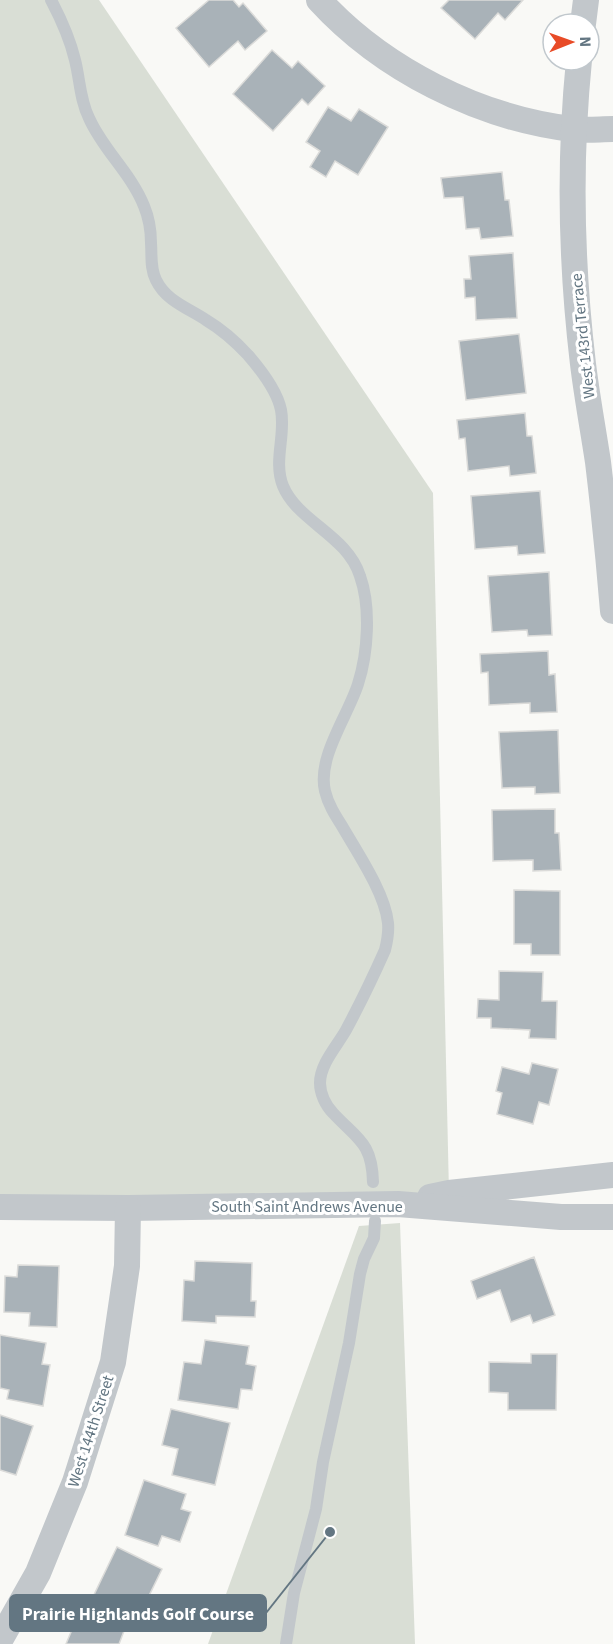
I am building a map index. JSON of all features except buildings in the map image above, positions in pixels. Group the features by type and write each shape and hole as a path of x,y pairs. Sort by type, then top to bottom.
{"street":[{"path":"319,0 378,52 442,90 506,115 542,124 574,129 613,129"},
{"name":"West 143rd Terrace","path":"578,72 572,197 574,251 583,364 603,510 613,611"},
{"path":"398,1204 449,1193 613,1175"},
{"name":"South Saint Andrews Avenue","path":"0,1206 128,1208 398,1204 561,1216 613,1217"},
{"name":"West 144th Street","path":"0,1640 38,1573 75,1482 113,1362 127,1266 128,1208"}],"lane":[{"path":"51,0 63,23 76,61 87,116 134,186 143,204 148,219 155,279 167,296 208,321 246,353 263,373 276,394 281,411 279,459 283,486 299,508 338,542 351,557 360,576 367,623 359,682 326,762 324,781 331,807 371,876 385,911 388,937 385,951 362,998 337,1046 327,1059 320,1083 328,1108 367,1148 372,1164 373,1182"},
{"path":"286,1644 294,1593 316,1509 323,1462 350,1343 360,1274 374,1238 375,1221"}],"shaded area":[{"path":"0,0 99,0 433,493 449,1193 0,1207"},
{"path":"400,1223 415,1644 208,1644 359,1226"}],"place":[{"name":"Prairie Highlands Golf Course","path":"330,1532"}]}
